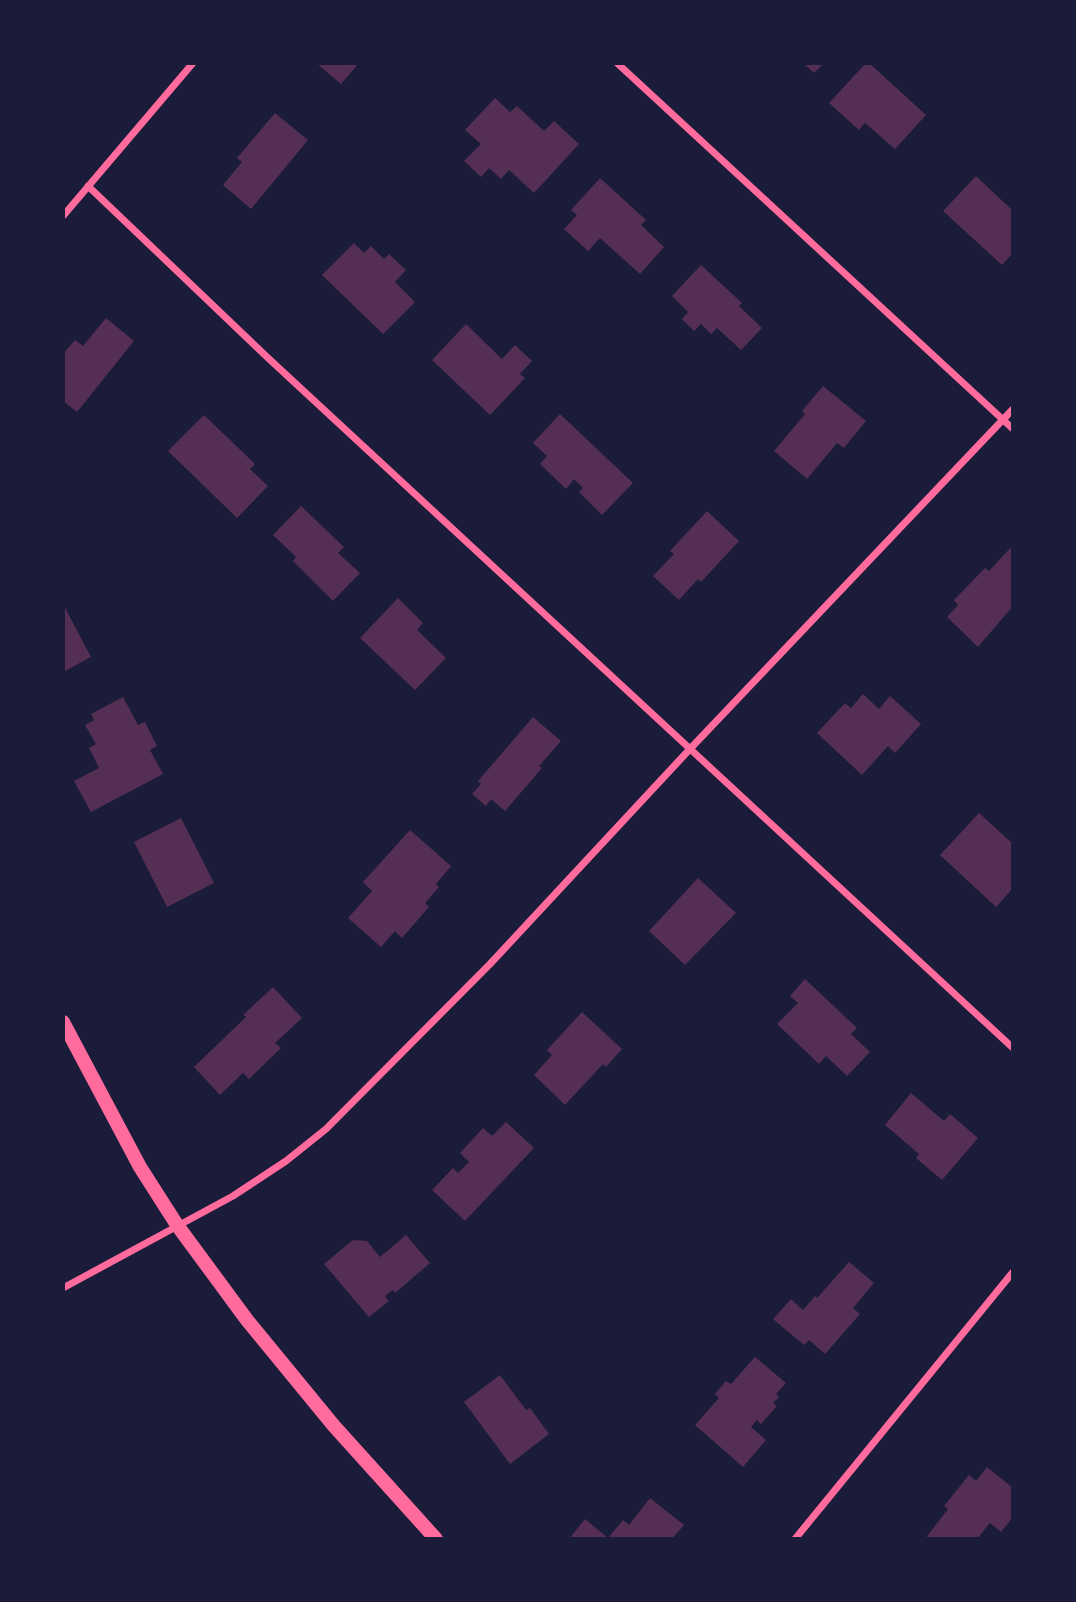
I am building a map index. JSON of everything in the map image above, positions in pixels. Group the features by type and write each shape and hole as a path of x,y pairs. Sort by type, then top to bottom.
{"main road":[{"path":"63,1022 133,1155 177,1225 247,1320 325,1416 436,1539"}],"street":[{"path":"63,216 193,63"},
{"path":"617,63 1013,429"},
{"path":"88,186 267,357 1013,1048"},
{"path":"63,1288 233,1196 286,1161 326,1129 490,964 1013,408"},
{"path":"795,1539 1013,1272"}],"building":[{"path":"316,63 359,63 341,84"},
{"path":"803,63 824,63 814,73"},
{"path":"866,63 926,115 895,149 865,123 859,130 829,103"},
{"path":"495,98 510,112 517,106 544,131 554,121 579,144 534,193 509,170 501,179 489,168 481,177 464,161 481,144 465,130"},
{"path":"275,113 308,140 251,209 223,185 242,162 237,158"},
{"path":"976,176 1011,209 1013,207 1013,253 1002,265 943,211"},
{"path":"600,178 646,220 641,225 664,247 640,274 600,238 588,251 564,229 577,215 571,210"},
{"path":"354,243 364,253 371,246 384,259 389,254 406,270 395,282 415,302 383,334 322,275"},
{"path":"701,265 742,303 739,306 762,328 741,350 717,328 711,334 701,324 694,331 682,319 688,312 672,296"},
{"path":"106,318 134,341 77,412 63,401 63,354 75,340 83,346"},
{"path":"466,324 502,359 515,345 532,361 520,374 525,378 490,415 432,360"},
{"path":"823,386 866,421 844,448 837,443 807,479 774,451 805,414 802,411"},
{"path":"560,414 633,483 602,515 579,492 583,488 574,479 566,489 540,464 547,456 533,443"},
{"path":"204,415 255,464 250,469 268,486 237,518 168,451"},
{"path":"301,506 344,547 338,553 360,573 333,601 293,561 296,557 273,535"},
{"path":"707,511 739,541 701,582 698,579 679,600 653,576 674,554 670,551"},
{"path":"1013,545 1013,606 978,647 947,617 958,605 954,600 985,568 989,571"},
{"path":"398,598 423,623 417,630 446,658 415,690 360,638"},
{"path":"63,604 91,657 63,672"},
{"path":"863,694 879,709 890,696 921,724 895,753 888,746 862,775 817,733 845,703 851,708"},
{"path":"123,697 138,725 145,722 157,746 150,750 163,774 91,812 74,781 99,768 89,748 96,744 85,725 94,720 91,714"},
{"path":"533,717 561,741 505,811 491,799 486,806 472,794 481,784 478,781"},
{"path":"979,813 1013,844 1013,888 996,907 940,855"},
{"path":"181,818 214,883 167,907 134,842"},
{"path":"410,830 451,866 436,884 439,887 425,903 429,907 402,938 395,931 381,947 348,918 372,891 363,882"},
{"path":"698,878 736,913 685,965 649,931"},
{"path":"805,979 857,1028 851,1034 870,1052 847,1076 826,1056 819,1064 777,1024 798,1003 790,996"},
{"path":"273,987 302,1018 275,1043 281,1048 249,1079 243,1073 220,1095 194,1067"},
{"path":"582,1012 622,1049 606,1067 603,1064 565,1105 534,1075 552,1055 547,1050"},
{"path":"911,1093 944,1121 950,1114 978,1138 942,1180 916,1158 919,1154 885,1125"},
{"path":"506,1122 534,1148 465,1221 432,1190 453,1168 458,1173 469,1162 460,1153 483,1128 492,1136"},
{"path":"406,1235 430,1263 395,1293 393,1290 385,1296 389,1301 369,1317 324,1264 353,1240 367,1241 380,1257"},
{"path":"849,1262 874,1283 853,1308 860,1314 825,1354 809,1340 804,1345 773,1319 791,1299 803,1310"},
{"path":"755,1357 786,1383 776,1394 779,1397 773,1403 777,1406 761,1424 757,1420 751,1427 766,1440 743,1467 695,1425 719,1398 715,1394 726,1381 731,1384"},
{"path":"500,1375 526,1410 530,1408 549,1434 510,1464 464,1402"},
{"path":"987,1467 1013,1488 1013,1517 1001,1532 990,1523 977,1539 925,1539 948,1509 944,1506 969,1475 976,1481"},
{"path":"650,1498 684,1525 672,1539 569,1539 585,1519 608,1538 623,1520 629,1525"}]}
